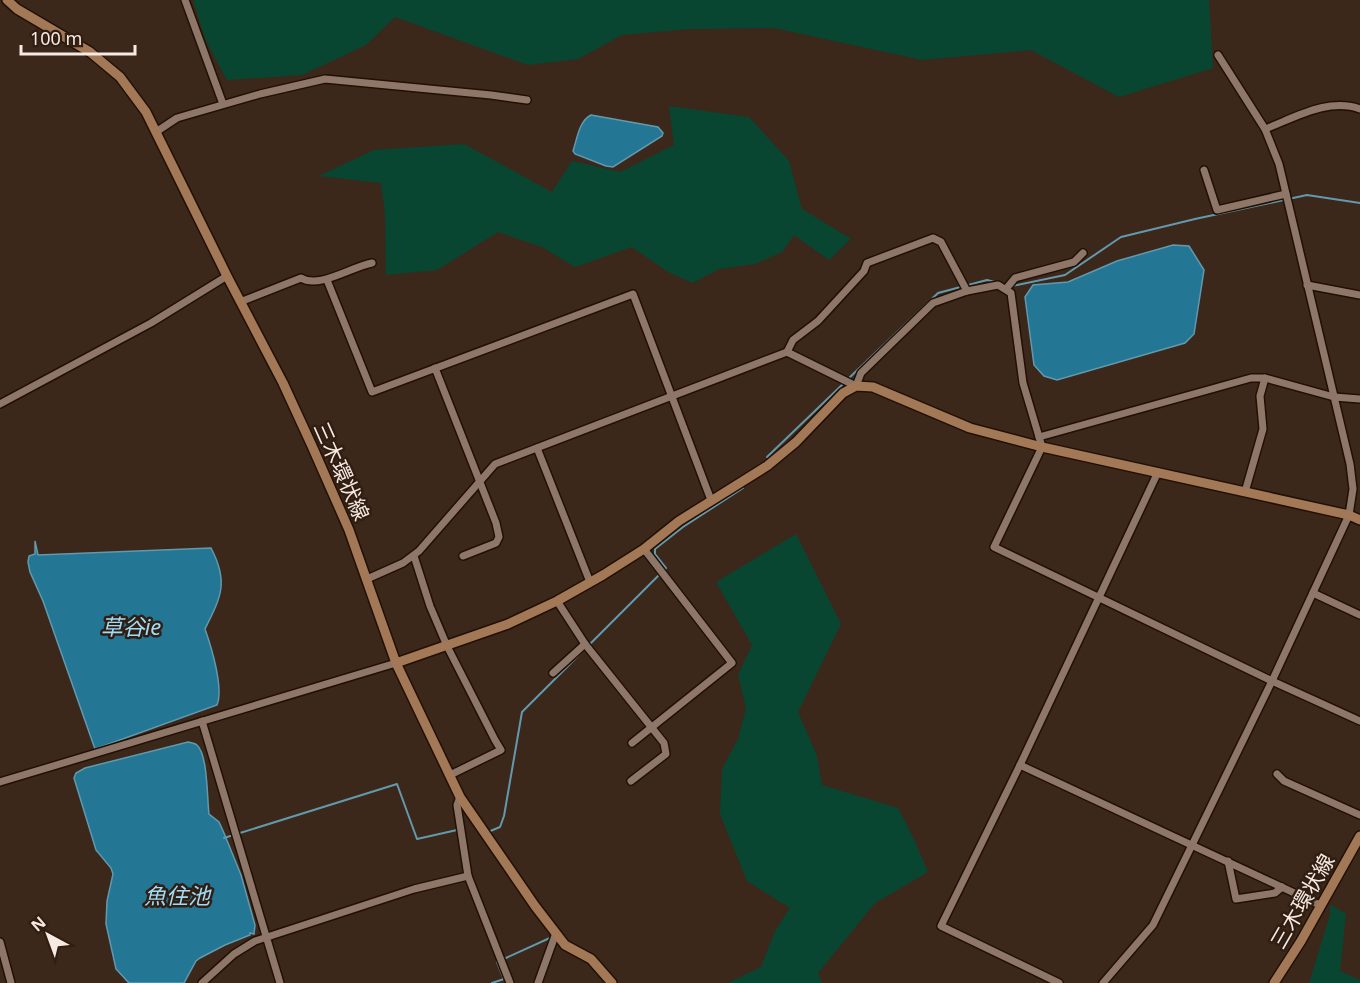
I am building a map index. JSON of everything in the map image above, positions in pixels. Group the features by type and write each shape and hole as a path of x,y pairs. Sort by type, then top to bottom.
{"main road":[{"name":"三木環状線","path":"7,0 17,9 90,52 133,93 156,132 312,446 349,530 396,663 460,797 535,906 565,945 591,959 612,983"},
{"path":"396,663 508,624 557,601 590,582 644,549 679,521 774,460 796,442 843,393 856,386 873,387 970,428 1041,442 1158,472 1349,515 1360,520"},
{"name":"三木環状線","path":"1274,983 1301,941 1360,836"}],"street":[{"path":"186,0 223,104"},
{"path":"1103,983 1154,925 1349,515 1353,489 1334,396 1279,164 1265,129 1218,55"},
{"path":"156,132 177,118 223,104 325,79 528,100"},
{"path":"1265,129 1317,108 1348,104 1360,109"},
{"path":"1204,170 1217,210 1286,194"},
{"path":"367,579 404,563 414,556 495,464 787,352 793,340 818,321 864,271 867,263 933,238 941,242 967,291"},
{"path":"1006,289 1015,278 1074,262 1083,254"},
{"path":"240,302 300,278 307,282 327,280 358,266 372,263"},
{"path":"0,404 151,323 227,276"},
{"path":"327,280 372,392 633,294 711,500"},
{"path":"787,352 856,386 861,374 933,303 967,291 998,285 1006,289 1011,293 1023,383 1041,442 994,547 1360,721"},
{"path":"1307,285 1360,294"},
{"path":"435,368 496,523 499,537 495,543 463,556"},
{"path":"1041,442 1251,378 1264,378 1334,396 1360,399"},
{"path":"1245,492 1263,429 1260,396 1264,378"},
{"path":"537,448 590,582"},
{"path":"1059,983 941,926 1020,765 1158,472"},
{"path":"632,743 732,663 644,549"},
{"path":"414,556 430,606 447,646 501,750 450,776"},
{"path":"1313,593 1360,615"},
{"path":"557,601 585,644 664,743 666,754 631,781"},
{"path":"553,673 585,644"},
{"path":"0,782 396,663"},
{"path":"202,721 280,983"},
{"path":"1020,765 1194,844 1320,905"},
{"path":"1277,774 1284,781 1360,815"},
{"path":"460,797 456,805 468,876 510,983"},
{"path":"1228,861 1236,899 1275,893 1282,887"},
{"path":"202,983 234,954 255,940 414,889 468,876"},
{"path":"538,983 556,933"},
{"path":"0,942 11,983"}],"green space":[{"path":"193,0 1209,0 1213,68 1119,97 1031,50 922,60 774,28 690,29 622,35 578,59 528,65 395,17 366,45 302,75 227,80 206,41"},
{"path":"669,106 749,117 789,161 802,209 851,239 829,260 794,235 782,252 755,264 719,269 693,283 668,272 632,247 575,267 542,247 498,232 437,270 386,275 385,213 381,183 319,176 374,150 464,144 552,192 572,161 620,172 674,145"},
{"path":"796,534 841,624 798,712 817,756 822,785 898,808 928,872 875,903 818,973 822,983 728,983 761,967 775,931 790,908 747,881 720,814 722,769 738,739 746,708 738,675 752,645 716,582"},
{"path":"1330,904 1346,914 1340,971 1360,980 1360,983 1309,983 1330,915"}],"water":[{"path":"591,115 658,127 663,133 662,136 613,167 606,166 575,154 573,151 581,126"},
{"path":"1173,245 1189,246 1204,270 1194,334 1185,343 1057,380 1044,376 1034,365 1025,297 1033,285 1068,282 1117,261"},
{"name":"草谷ie","path":"35,541 38,555 211,548 220,570 221,589 205,629 218,678 217,705 95,749 43,601 30,572 28,562 29,556 35,554"},
{"name":"魚住池","path":"188,742 194,743 201,750 209,814 219,822 241,875 255,925 254,934 250,933 200,958 184,983 129,983 116,969 106,924 107,901 113,874 111,868 96,850 74,778 76,773 85,768"}],"waterway":[{"path":"1012,286 1065,275 1121,237 1195,219 1307,195 1360,203"},
{"path":"848,379 938,293 987,280 1007,285"},
{"path":"767,457 844,383"},
{"path":"488,832 500,827 504,816 522,712 666,568 655,554 655,549 683,527 743,488"},
{"path":"224,838 397,784 417,839 457,830"},
{"path":"492,983 504,979 497,962 552,937"}]}
